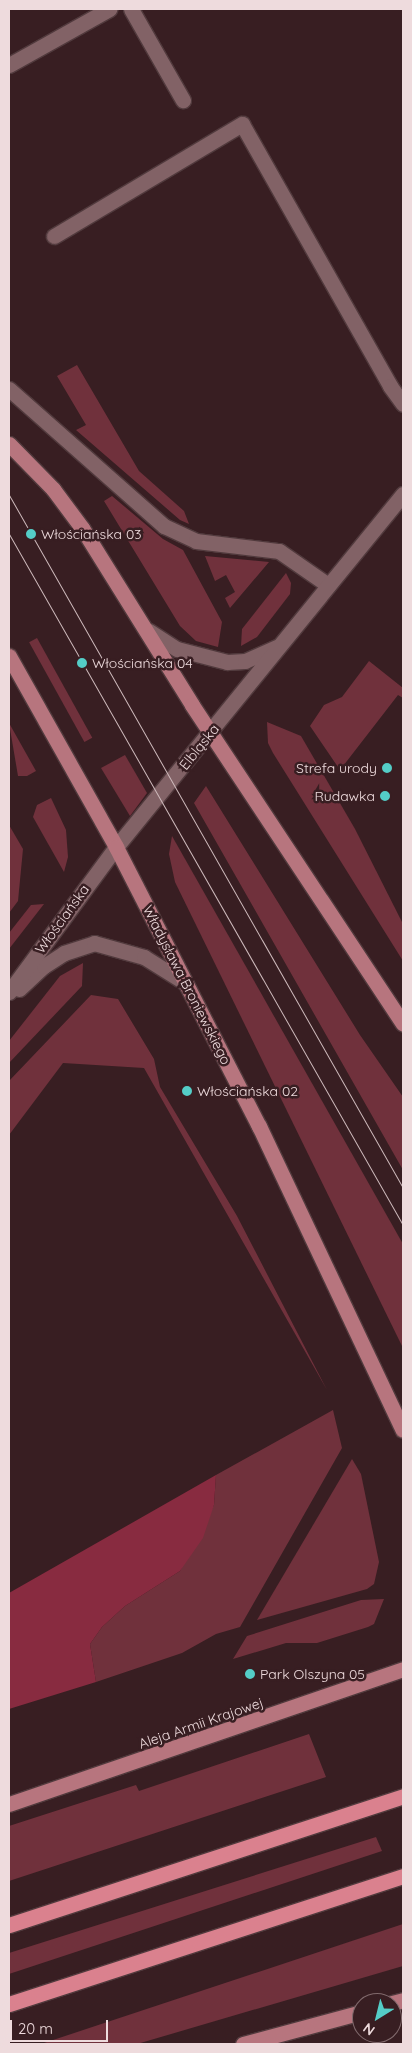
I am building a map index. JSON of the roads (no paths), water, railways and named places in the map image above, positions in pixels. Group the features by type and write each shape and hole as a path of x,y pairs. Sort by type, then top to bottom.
{"highway":[{"path":"9,1925 402,1797"},
{"path":"9,2004 403,1876"}],"main road":[{"path":"9,444 53,490 76,520 149,631 211,733 403,1024"},
{"name":"Władysława Broniewskiego","path":"9,656 116,847 262,1134 403,1430"},
{"name":"Aleja Armii Krajowej","path":"9,1804 403,1669"},
{"path":"243,2044 352,2015"}],"street":[{"path":"9,65 109,9"},
{"path":"131,9 183,100"},
{"path":"54,236 242,124 390,386 403,404"},
{"path":"9,389 164,526 196,541 279,551 328,585"},
{"name":"Elbląska","path":"116,847 211,733 403,494"},
{"name":"Elbląska","path":"149,631 177,649 228,662 245,661 281,645"},
{"name":"Włościańska","path":"9,992 116,847"},
{"name":"Włościańska","path":"9,999 44,966 75,948 94,944 144,957 184,982"}],"tram line":[{"path":"9,495 403,1188"},
{"path":"9,534 403,1225"}],"place":[{"name":"Włościańska 03","path":"31,534"},
{"name":"Włościańska 04","path":"82,663"},
{"name":"Strefa urody","path":"387,768"},
{"name":"Rudawka","path":"385,796"},
{"name":"Włościańska 02","path":"187,1091"},
{"name":"Park Olszyna 05","path":"250,1674"}]}
